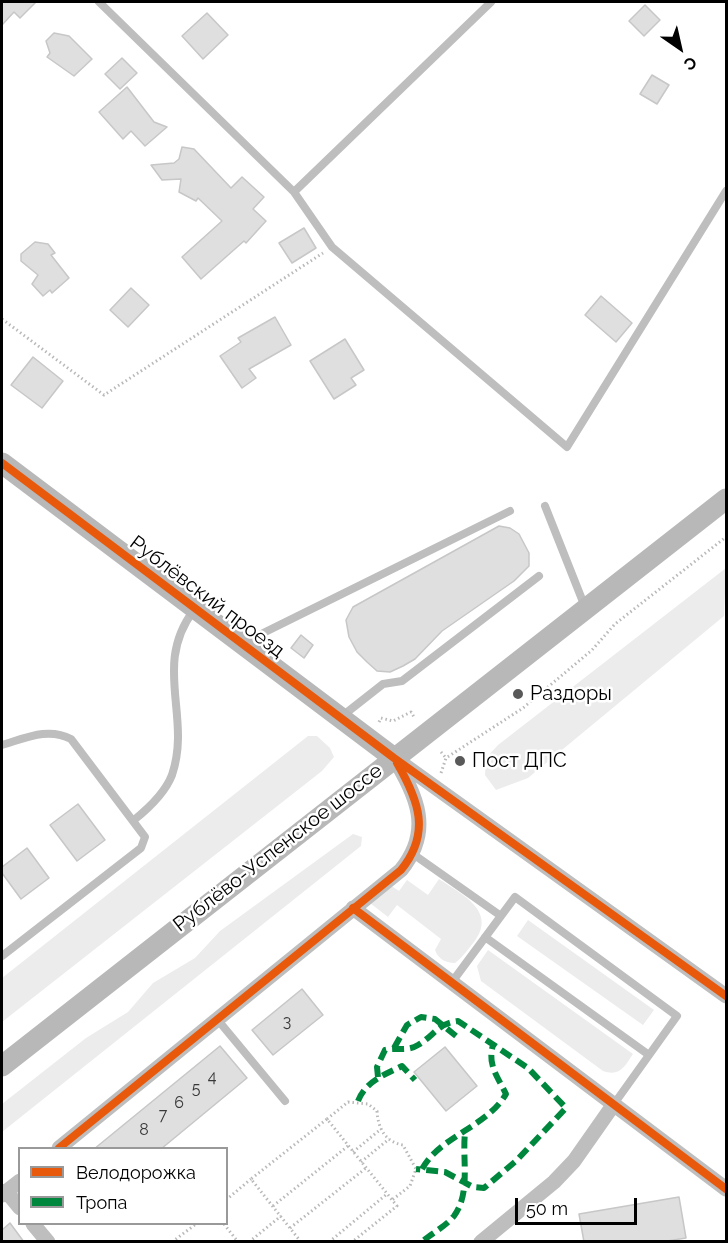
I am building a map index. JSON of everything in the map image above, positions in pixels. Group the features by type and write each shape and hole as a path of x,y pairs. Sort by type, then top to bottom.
{"main road":[{"name":"Рублёвский проезд","path":"4,469 195,608 393,758"},
{"name":"Рублёво-Успенское шоссе","path":"2,1066 726,499"}],"street":[{"path":"393,758 726,996"},
{"path":"61,1147 401,870 413,854 420,834 418,807 408,783 393,758"},
{"path":"353,908 726,1189"},
{"path":"481,1242 554,1182 574,1161 614,1104"},
{"path":"18,1182 4,1193 18,1206"},
{"path":"34,1225 48,1242"}],"lane":[{"path":"99,2 294,192 332,247 567,447 726,191"},
{"path":"294,192 491,2"},
{"path":"545,506 585,609"},
{"path":"241,644 510,511"},
{"path":"340,717 383,684 402,681 539,576"},
{"path":"134,820 156,800 172,775 178,729 172,676 177,636 195,608"},
{"path":"2,745 42,733 60,733 71,739 145,837 141,848 2,956"},
{"path":"413,854 501,916"},
{"path":"452,982 515,897 677,1016 614,1104"},
{"path":"485,937 649,1055"},
{"path":"217,1019 285,1101"}],"path":[{"path":"2,319 104,395 332,247"},
{"path":"436,789 447,758 523,708 592,650 615,624 726,537"},
{"path":"378,722 381,718 393,721 411,712 414,717"},
{"path":"441,752 447,758"},
{"path":"228,1198 348,1102 358,1101 377,1111 381,1130 389,1139 403,1145 416,1169 410,1186 392,1200"},
{"path":"327,1119 397,1206 352,1242"},
{"path":"353,1152 381,1130"},
{"path":"361,1162 389,1139"},
{"path":"273,1206 348,1146"},
{"path":"290,1228 366,1168"},
{"path":"251,1179 301,1242"},
{"path":"328,1242 387,1194"},
{"path":"249,1242 281,1216"},
{"path":"172,1242 195,1225"},
{"path":"225,1225 238,1242"}],"shaded area":[{"path":"726,568 724,616 528,778 496,790 485,775 486,758 498,745"},
{"path":"308,736 317,736 330,748 334,757 322,771 2,1022 2,978"},
{"path":"353,834 362,837 361,846 2,1132 2,1104 86,1038 128,1012 153,983 195,958 220,931"},
{"path":"439,879 474,904 482,921 474,942 455,963 443,960 436,953 435,950 441,939 397,905 388,917 370,903 390,885 399,891 407,880 428,895"},
{"path":"528,920 654,1010 643,1025 517,936"},
{"path":"488,950 633,1054 624,1066 614,1073 603,1071 481,981 477,966"}],"building":[{"path":"2,2 36,2 20,18 14,12 2,25"},
{"path":"645,5 660,20 644,36 629,21"},
{"path":"207,13 228,35 203,59 182,36"},
{"path":"54,33 69,36 92,59 74,76 47,57 50,53 46,41"},
{"path":"122,58 137,73 120,89 105,74"},
{"path":"652,75 669,85 657,104 640,94"},
{"path":"127,87 154,122 167,127 145,146 131,131 123,139 99,112"},
{"path":"182,147 194,149 231,188 242,177 264,197 253,209 266,221 246,243 244,241 201,279 182,257 222,221 198,198 196,201 179,192 181,179 162,180 151,165 174,163 179,159"},
{"path":"304,228 316,248 292,263 279,243"},
{"path":"35,242 48,244 55,253 51,255 69,278 52,293 50,290 43,296 32,284 38,275 21,261 21,254"},
{"path":"131,288 149,305 128,327 110,310"},
{"path":"601,296 632,323 616,342 585,315"},
{"path":"275,317 291,345 249,369 256,378 242,388 220,356 241,342 238,338"},
{"path":"345,339 364,370 351,378 356,385 334,399 310,361"},
{"path":"33,357 63,381 42,408 11,385"},
{"path":"499,526 510,528 519,534 529,553 529,566 514,581 442,631 415,659 390,672 377,671 357,652 349,637 346,620 353,607"},
{"path":"301,635 313,645 304,658 291,648"},
{"path":"78,804 105,840 77,861 50,825"},
{"path":"27,848 49,878 21,899 2,873 2,867"},
{"path":"302,989 323,1015 273,1055 252,1030"},
{"path":"220,1046 247,1078 163,1147 96,1147"},
{"path":"445,1047 477,1086 446,1111 414,1072"},
{"path":"679,1197 686,1238 661,1242 584,1242 579,1214"},
{"path":"10,1223 24,1242 2,1242 2,1230"}],"marked path":[{"path":"394,1048 407,1025 421,1017 435,1019 456,1036"},
{"path":"378,1077 377,1067 385,1050 414,1047 446,1024 458,1021 528,1068 566,1108 516,1161 484,1188 473,1187 445,1172 416,1169"},
{"path":"422,1169 440,1148 476,1124 498,1105 506,1094 492,1065 493,1045"},
{"path":"358,1101 361,1094 371,1084 402,1066 415,1080"},
{"path":"424,1240 444,1226 459,1207 465,1176 465,1133"}],"cycle path":[{"path":"2,463 394,758 726,996"},
{"path":"60,1147 401,870 416,843 419,830 416,804 397,763"},
{"path":"353,908 726,1189"}],"place":[{"name":"Раздоры","path":"518,694"},
{"name":"Пост ДПС","path":"460,761"}]}
